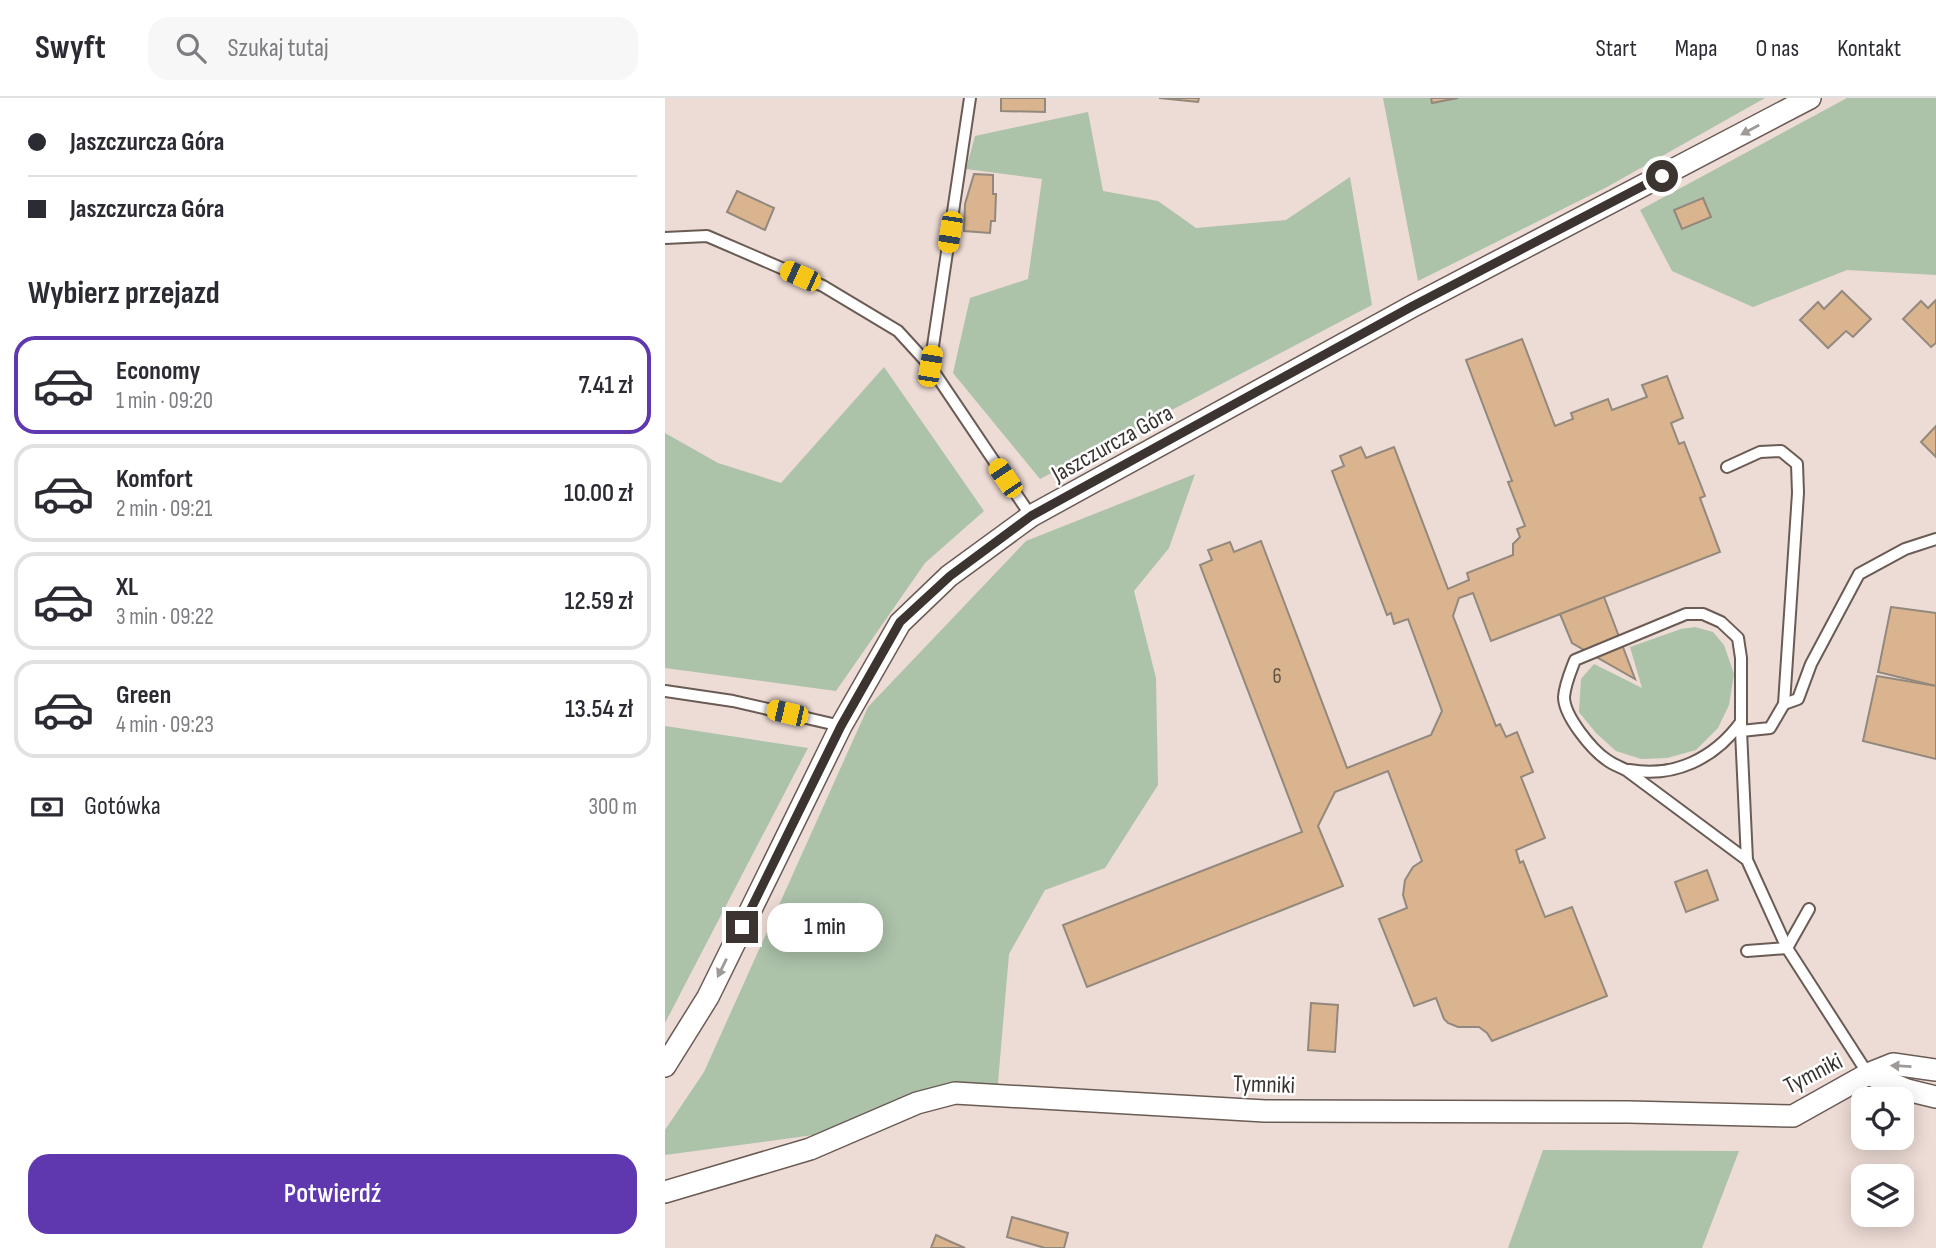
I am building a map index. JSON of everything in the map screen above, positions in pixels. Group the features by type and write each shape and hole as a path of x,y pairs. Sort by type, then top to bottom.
{"street":[{"name":"Jaszczurcza Góra","path":"665,1066 708,997 841,726 900,622 950,576 1031,516 1411,307 1810,98"},
{"name":"Tymniki","path":"665,1192 810,1149 917,1103 955,1093 1265,1111 1629,1112 1793,1116 1868,1074 1893,1064 1936,1070"},
{"name":"Tymniki","path":"1868,1074 1907,1090 1936,1097"}],"lane":[{"path":"930,366 970,98"},
{"path":"665,238 707,236 823,286 898,331 930,366 1031,516"},
{"path":"1626,770 1669,772 1703,760 1741,727 1770,728 1784,704 1798,493 1797,464 1781,451 1760,452 1727,467"},
{"path":"1784,704 1798,699 1811,664 1859,574 1905,549 1936,538"},
{"path":"1747,860 1626,770 1606,760 1572,721 1564,701 1567,679 1575,660 1686,614 1703,614 1721,622 1738,638 1741,659 1747,860 1787,948 1868,1074"},
{"path":"665,691 733,701 841,726"},
{"path":"1787,948 1808,909"},
{"path":"1747,951 1787,948"}],"green space":[{"path":"1383,98 1765,98 1607,187 1418,281"},
{"path":"1847,98 1936,98 1936,275 1847,270 1753,307 1672,271 1640,210"},
{"path":"1088,112 1103,191 1158,201 1196,228 1286,220 1350,177 1372,305 1040,479 953,373 970,298 1028,279 1042,179 966,169 975,136"},
{"path":"884,367 984,511 925,563 836,691 665,668 665,433 718,463 781,483"},
{"path":"1195,474 1169,548 1134,591 1156,678 1158,785 1105,868 1045,890 1009,954 997,1094 843,1131 665,1155 665,1130 704,1072 868,707 1026,541"},
{"path":"1695,627 1713,632 1724,645 1734,674 1729,705 1718,728 1696,750 1667,758 1641,759 1616,751 1596,733 1579,712 1581,679 1594,664 1642,688 1630,647 1681,629"},
{"path":"665,726 808,748 665,1023"},
{"path":"1543,1150 1739,1151 1702,1248 1508,1248"}],"building":[{"path":"1001,98 1045,98 1045,112 1001,111"},
{"path":"1159,98 1199,98 1198,102"},
{"path":"1431,98 1458,98 1432,103"},
{"path":"974,174 993,175 993,194 996,194 995,221 991,221 990,233 964,231 965,204"},
{"path":"737,191 774,208 765,230 727,212"},
{"path":"1703,198 1711,217 1682,229 1674,210"},
{"path":"1842,291 1871,319 1853,337 1846,331 1828,348 1800,320 1818,302 1824,309"},
{"path":"1936,300 1936,343 1931,347 1903,319 1921,301 1928,308"},
{"path":"1522,339 1555,426 1573,419 1571,413 1608,399 1612,410 1647,397 1642,385 1667,376 1683,418 1671,423 1679,444 1684,442 1705,496 1700,498 1720,552 1491,641 1473,593 1459,598 1453,616 1496,726 1500,724 1506,737 1517,732 1533,772 1521,777 1545,838 1516,850 1520,863 1523,861 1545,917 1572,907 1607,996 1492,1041 1479,1027 1458,1027 1448,1023 1436,998 1414,1006 1379,919 1407,908 1403,895 1405,880 1413,867 1422,861 1388,771 1335,792 1318,826 1343,886 1087,987 1063,925 1302,832 1200,565 1212,560 1208,550 1230,542 1234,552 1261,541 1347,768 1431,735 1442,711 1408,619 1394,624 1391,613 1387,615 1332,471 1344,466 1340,456 1361,447 1366,458 1394,447 1448,589 1469,580 1467,573 1513,555 1513,544 1520,537 1517,529 1525,526 1508,482 1512,481 1466,360"},
{"path":"1936,426 1936,457 1921,442"},
{"path":"1604,597 1635,679 1572,643 1560,614"},
{"path":"1891,607 1936,613 1936,686 1878,672"},
{"path":"1877,676 1936,686 1936,759 1863,741"},
{"path":"1707,870 1718,900 1686,912 1675,882"},
{"path":"1311,1003 1338,1005 1335,1052 1308,1050"},
{"path":"1012,1217 1068,1233 1064,1248 1045,1248 1007,1237"},
{"path":"936,1235 949,1241 965,1248 931,1248"}],"route":[{"path":"742,927 841,726 900,622 950,576 1031,516 1411,307 1662,176"}]}
